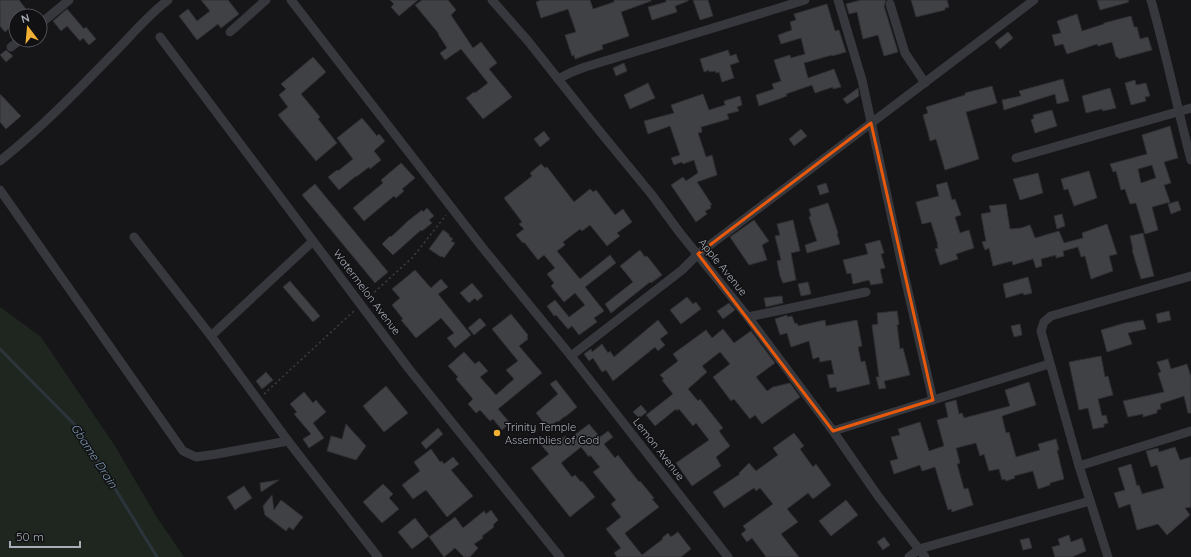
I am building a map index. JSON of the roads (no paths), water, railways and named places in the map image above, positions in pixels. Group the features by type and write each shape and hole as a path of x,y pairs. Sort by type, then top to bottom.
{"street":[{"path":"48,17 69,0"},
{"path":"0,160 61,106 112,56 155,10 168,0"},
{"path":"230,32 266,0"},
{"name":"Lemon Avenue","path":"291,0 478,241 572,356 728,557"},
{"name":"Apple Avenue","path":"492,0 528,41 647,188 748,317 833,431 878,496 925,557"},
{"path":"558,79 591,65 805,0"},
{"path":"838,0 862,80 933,400"},
{"path":"572,356 682,270 698,254 1034,0"},
{"path":"1151,0 1191,160"},
{"path":"890,4 905,53 925,83"},
{"name":"Watermelon Avenue","path":"160,38 410,369 560,557"},
{"path":"1016,158 1191,108"},
{"path":"0,190 183,451 196,457 288,441"},
{"path":"134,236 211,336 288,441 378,557"},
{"path":"211,336 313,241"},
{"path":"1108,557 1079,466 1049,364 1041,331 1044,322 1051,316 1191,276"},
{"path":"748,317 866,292"},
{"path":"833,431 1049,364"},
{"path":"1079,466 1191,431"},
{"path":"909,557 919,549 1090,501"}],"waterway":[{"name":"Gbame Drain","path":"0,349 78,428 157,557"}],"place":[{"name":"Trinity Temple Assemblies of God","path":"497,433"}]}
